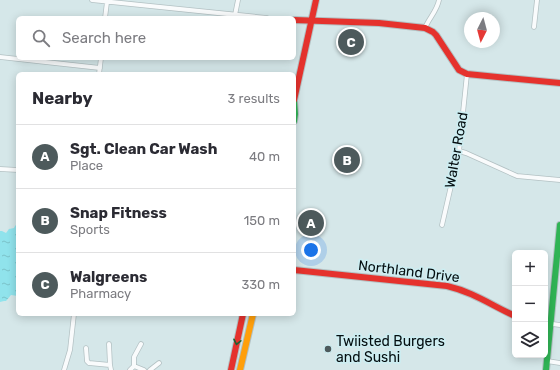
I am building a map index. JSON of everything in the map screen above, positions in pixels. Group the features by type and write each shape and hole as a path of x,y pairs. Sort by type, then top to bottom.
{"street":[{"path":"92,0 246,16"},
{"path":"144,0 144,5"},
{"path":"235,15 238,0"},
{"path":"296,92 316,0"},
{"path":"425,28 438,6 439,0"},
{"path":"534,27 537,0"},
{"path":"105,16 107,2"},
{"path":"296,20 379,23 425,28 433,32 459,70 462,72 467,74 560,82"},
{"path":"0,57 16,59"},
{"path":"27,60 100,68"},
{"path":"100,72 101,60"},
{"name":"Walter Road","path":"442,225 459,151 467,74"},
{"path":"459,151 516,176 560,180"},
{"path":"0,169 16,170"},
{"path":"560,225 558,266 548,324 560,325"},
{"name":"Northland Drive","path":"296,270 452,287 476,295 512,315"},
{"path":"64,370 71,344 74,316"},
{"path":"231,370 243,316"},
{"path":"240,370 253,316"},
{"path":"86,348 87,361 89,363 111,368 109,344"},
{"path":"130,370 134,366 134,357 141,344"},
{"path":"546,370 547,358"},
{"path":"547,361 560,363"},
{"path":"150,370 159,363"},
{"path":"134,366 144,370"}],"water":[{"path":"16,225 16,296 11,295 6,301 0,302 0,231 6,233 9,229 14,228"}],"traffic: fast":[{"path":"546,370 560,225"}],"traffic: slow":[{"path":"240,370 253,316"}],"traffic: jam":[{"path":"296,91 316,0"},
{"path":"296,20 379,23 425,28 436,35 459,70 467,74 560,83"},
{"path":"296,270 447,286 474,295 512,314"},
{"path":"231,370 243,316"}],"place":[{"name":"Walgreens","path":"351,42"},
{"name":"Snap Fitness","path":"347,160"},
{"name":"Sgt. Clean Car Wash","path":"311,223"},
{"name":"Twiisted Burgers and Sushi","path":"328,349"}]}
